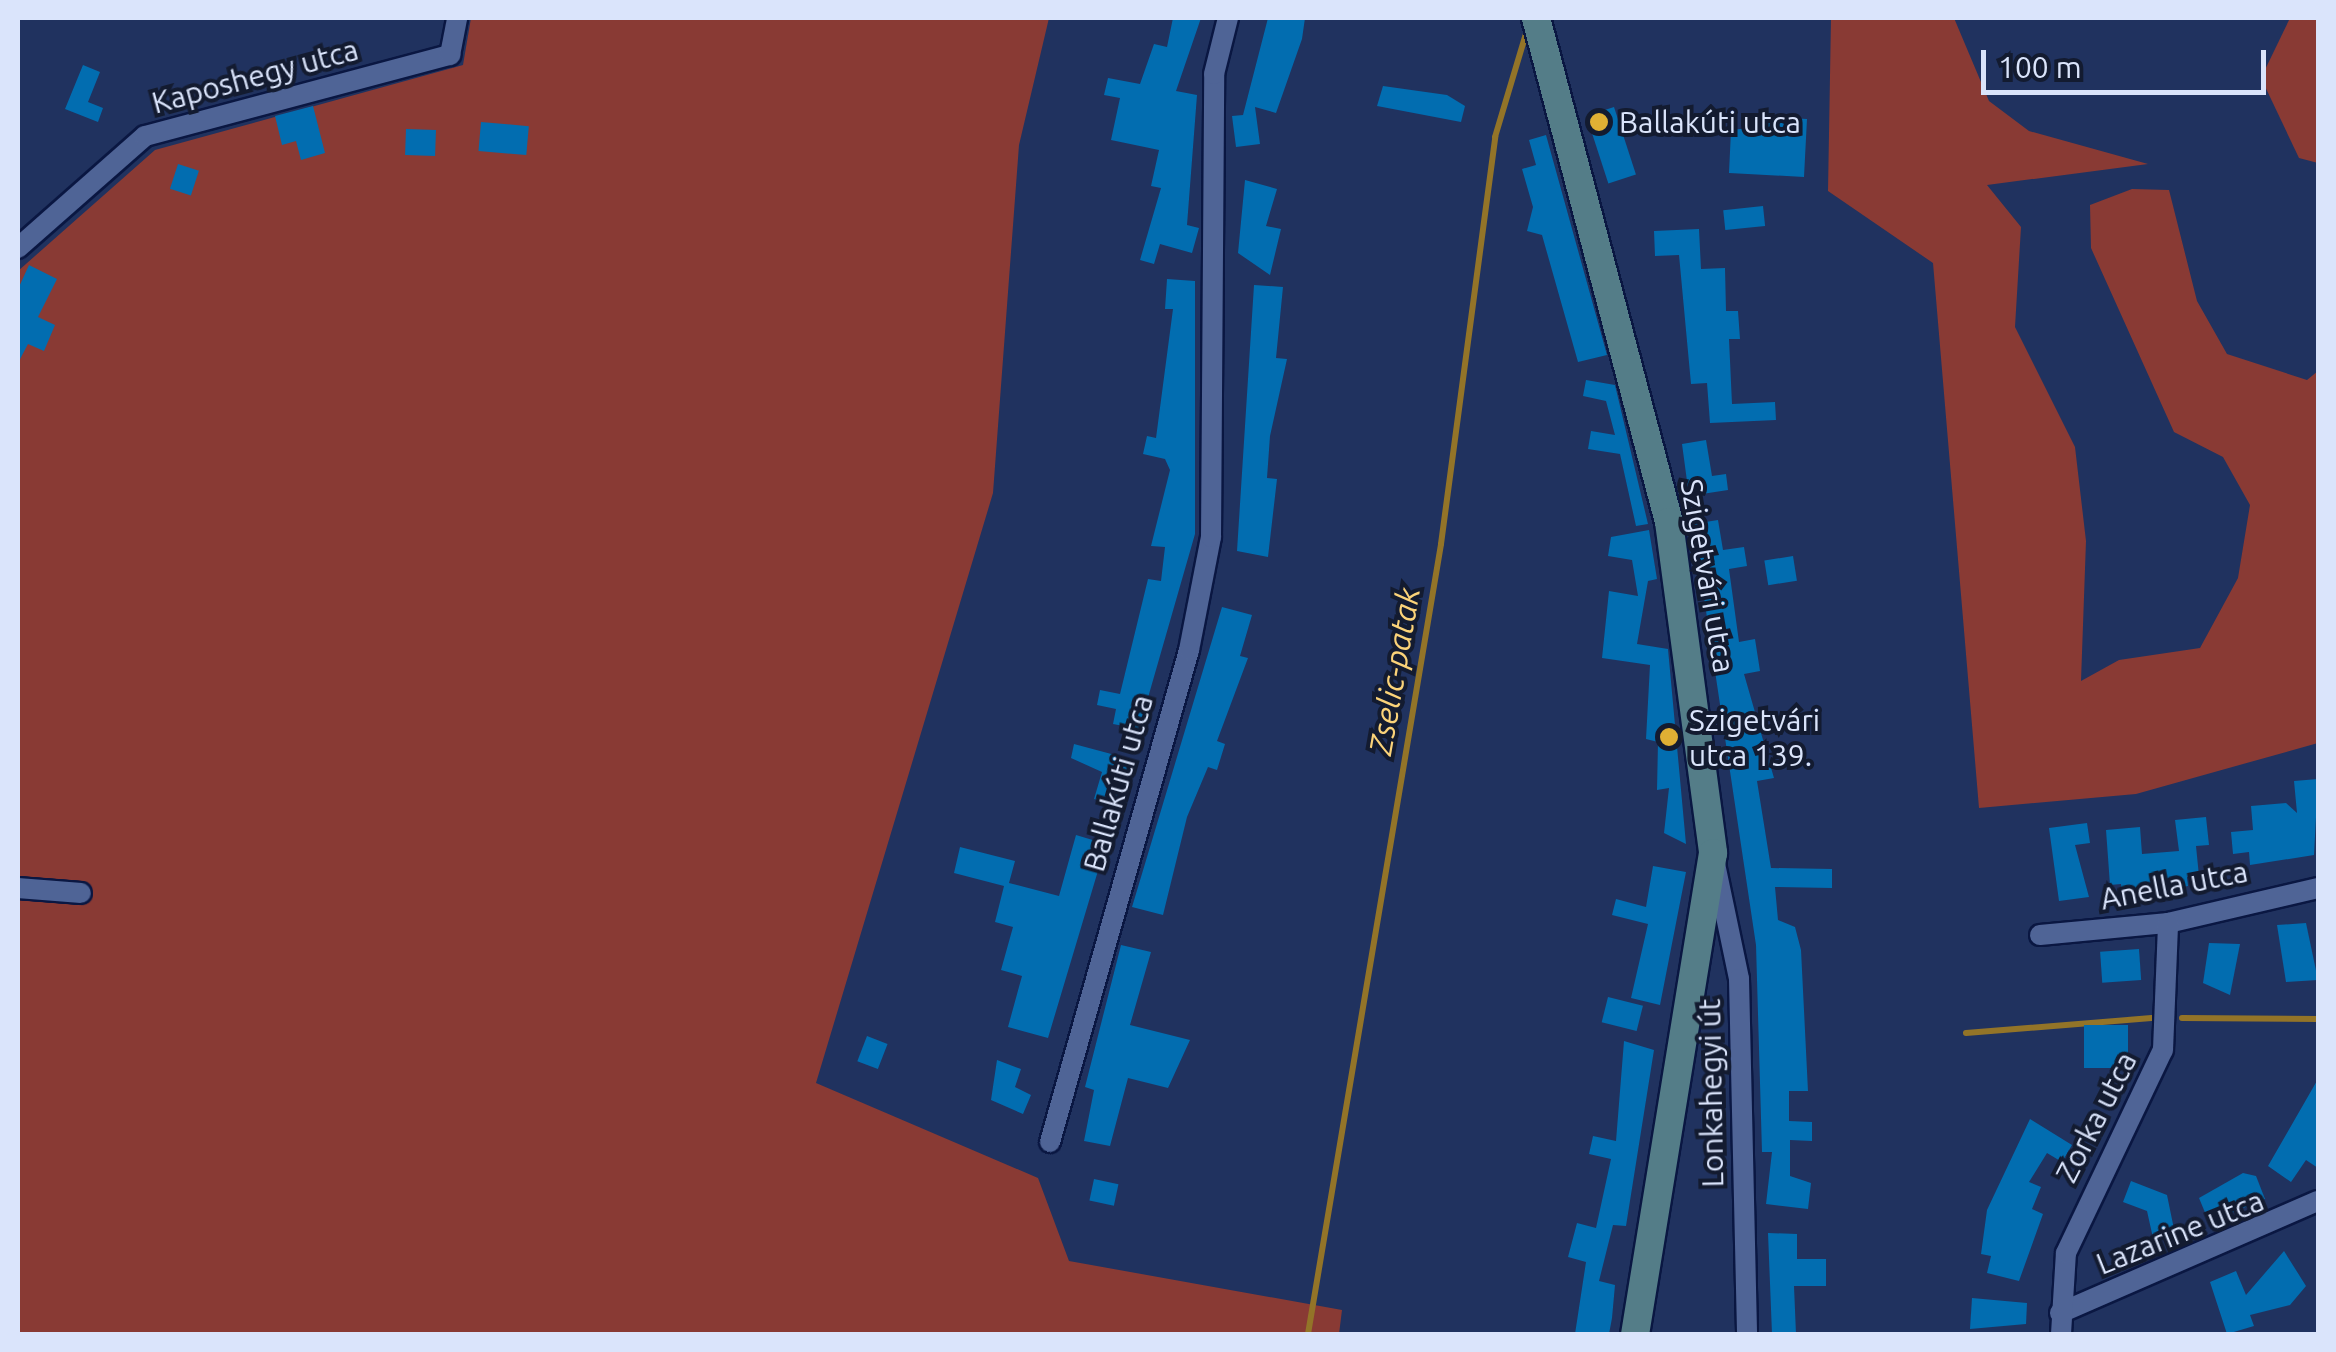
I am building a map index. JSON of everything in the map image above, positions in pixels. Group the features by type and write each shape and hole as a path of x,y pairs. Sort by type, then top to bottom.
{"street":[{"name":"Kaposhegy utca","path":"18,248 145,136 450,55 456,18"},
{"name":"Ballakúti utca","path":"1050,1142 1189,650 1211,537 1214,74 1228,18"},
{"name":"Szigetvári utca","path":"1536,18 1669,522 1712,853 1635,1334"},
{"name":"Lonkahegyi út","path":"1712,853 1739,979 1747,1334"},
{"path":"18,888 81,893"},
{"name":"Anella utca","path":"2040,936 2168,923 2318,888"},
{"name":"Zorka utca","path":"2061,1334 2060,1312 2080,1213 2163,1050 2168,923"},
{"name":"Lazarine utca","path":"2060,1312 2318,1201"}],"shaded area":[{"path":"471,18 1049,18 1019,145 993,493 816,1083 1038,1178 1069,1261 1342,1310 1339,1334 18,1334 18,271 155,150 463,65"},
{"path":"1831,18 1954,18 1989,101 2029,131 2148,164 1987,185 2021,227 2015,327 2075,447 2086,541 2081,681 2119,660 2200,648 2238,578 2250,505 2223,457 2174,432 2091,248 2090,205 2132,189 2169,190 2197,301 2227,354 2307,380 2318,371 2318,743 2136,794 1979,808 1933,263 1828,191"},
{"path":"2290,18 2318,18 2318,163 2299,158 2261,78"}],"building":[{"path":"1173,18 1201,18 1176,91 1197,95 1187,225 1199,228 1192,253 1160,244 1154,264 1140,260 1161,188 1151,186 1159,150 1111,140 1120,98 1104,95 1108,78 1140,84 1154,44 1167,47"},
{"path":"1268,18 1305,18 1302,39 1276,113 1255,107 1260,144 1236,147 1232,116 1243,115"},
{"path":"83,65 100,72 88,102 103,108 98,122 65,109"},
{"path":"1383,86 1447,95 1465,106 1461,122 1377,106"},
{"path":"313,106 325,153 301,160 296,141 282,145 275,116"},
{"path":"1614,107 1636,175 1608,183 1586,116"},
{"path":"1768,117 1807,119 1804,177 1729,173 1731,130 1768,126"},
{"path":"481,122 529,126 526,155 478,151"},
{"path":"406,129 436,130 435,156 405,155"},
{"path":"1546,135 1607,355 1578,362 1542,235 1527,231 1533,207 1522,169 1536,165 1529,140"},
{"path":"178,164 199,171 191,196 170,189"},
{"path":"1245,180 1277,189 1266,226 1281,229 1270,275 1238,253"},
{"path":"1763,206 1765,226 1725,230 1723,210"},
{"path":"1699,229 1701,269 1725,268 1726,311 1738,311 1740,339 1729,339 1732,404 1775,402 1776,420 1710,423 1707,383 1691,384 1679,255 1655,256 1654,231"},
{"path":"29,265 57,279 38,317 55,325 44,351 28,344 18,363 18,289"},
{"path":"1167,279 1195,281 1195,534 1139,729 1113,724 1116,709 1097,705 1100,690 1120,694 1148,579 1161,581 1165,547 1151,546 1170,470 1165,459 1143,454 1147,436 1156,438 1173,309 1165,309"},
{"path":"1254,285 1283,287 1276,358 1287,359 1270,436 1267,478 1277,479 1268,557 1237,551"},
{"path":"1586,380 1615,385 1648,524 1636,526 1620,454 1588,449 1591,431 1615,435 1606,401 1583,396"},
{"path":"1706,440 1712,476 1726,474 1728,490 1689,496 1682,444"},
{"path":"1718,520 1723,550 1744,547 1747,566 1729,569 1739,642 1755,639 1760,671 1744,674 1774,778 1757,781 1771,868 1832,869 1832,888 1775,887 1778,920 1795,927 1801,950 1808,1091 1789,1091 1789,1121 1812,1122 1812,1141 1790,1140 1790,1176 1811,1183 1808,1209 1766,1204 1772,1152 1762,1152 1756,945 1693,524"},
{"path":"1649,530 1657,579 1648,581 1637,644 1668,649 1686,844 1664,833 1669,788 1657,790 1658,742 1646,739 1650,665 1602,658 1609,591 1638,596 1632,560 1608,556 1611,537"},
{"path":"1793,556 1797,581 1768,585 1764,561"},
{"path":"1222,607 1252,615 1240,656 1248,658 1217,741 1225,744 1217,770 1208,767 1187,817 1163,915 1132,907"},
{"path":"1074,744 1130,759 1117,806 1094,799 1102,772 1071,758"},
{"path":"2318,779 2314,855 2250,865 2249,852 2233,854 2231,832 2253,830 2251,806 2286,803 2297,813 2294,781"},
{"path":"2206,817 2209,845 2196,846 2199,876 2187,877 2188,886 2122,898 2121,884 2110,885 2106,830 2140,827 2142,854 2179,851 2175,820"},
{"path":"2087,823 2090,843 2075,845 2089,897 2059,901 2049,828"},
{"path":"1076,835 1106,844 1048,1038 1008,1027 1022,976 1001,970 1013,927 995,922 1004,886 954,873 960,847 1015,861 1009,883 1059,896"},
{"path":"1653,866 1686,872 1660,1005 1631,998 1648,924 1612,915 1616,899 1646,907"},
{"path":"2306,923 2318,980 2286,982 2277,925"},
{"path":"2209,943 2240,944 2230,995 2203,983"},
{"path":"1121,945 1151,952 1130,1025 1190,1040 1168,1088 1128,1078 1110,1146 1084,1141 1094,1090 1085,1087"},
{"path":"2139,949 2141,980 2102,983 2100,952"},
{"path":"1608,997 1643,1006 1637,1031 1602,1022"},
{"path":"2084,1025 2128,1025 2128,1068 2084,1068"},
{"path":"867,1036 888,1044 878,1069 857,1061"},
{"path":"1624,1041 1654,1050 1626,1226 1613,1225 1599,1281 1615,1285 1612,1318 1609,1334 1575,1334 1586,1262 1568,1257 1577,1223 1596,1228 1611,1159 1589,1154 1593,1136 1616,1141"},
{"path":"997,1060 1021,1069 1015,1087 1031,1095 1023,1114 991,1100"},
{"path":"2318,1079 2318,1168 2306,1160 2291,1182 2268,1166"},
{"path":"2030,1119 2072,1145 2062,1162 2047,1153 2029,1182 2041,1187 2032,1209 2043,1214 2019,1281 1987,1273 1991,1256 1981,1254 1987,1210"},
{"path":"2243,1173 2256,1176 2265,1199 2209,1222 2199,1198"},
{"path":"1094,1179 1118,1184 1114,1206 1089,1201"},
{"path":"2131,1181 2167,1195 2175,1234 2153,1238 2147,1211 2123,1202"},
{"path":"1768,1233 1797,1234 1797,1259 1826,1259 1826,1286 1794,1286 1796,1334 1772,1334"},
{"path":"2284,1251 2306,1286 2290,1305 2250,1315 2254,1326 2227,1334 2210,1282 2236,1271 2246,1295"},
{"path":"1972,1298 2027,1303 2026,1324 1970,1329"}],"waterway":[{"name":"Zselic-patak","path":"1308,1334 1441,544 1495,137 1527,30"},
{"path":"1966,1033 2151,1018"},
{"path":"2182,1018 2318,1019"}],"place":[{"name":"Ballakúti utca","path":"1599,122"},
{"name":"Szigetvári utca 139.","path":"1669,737"}]}
